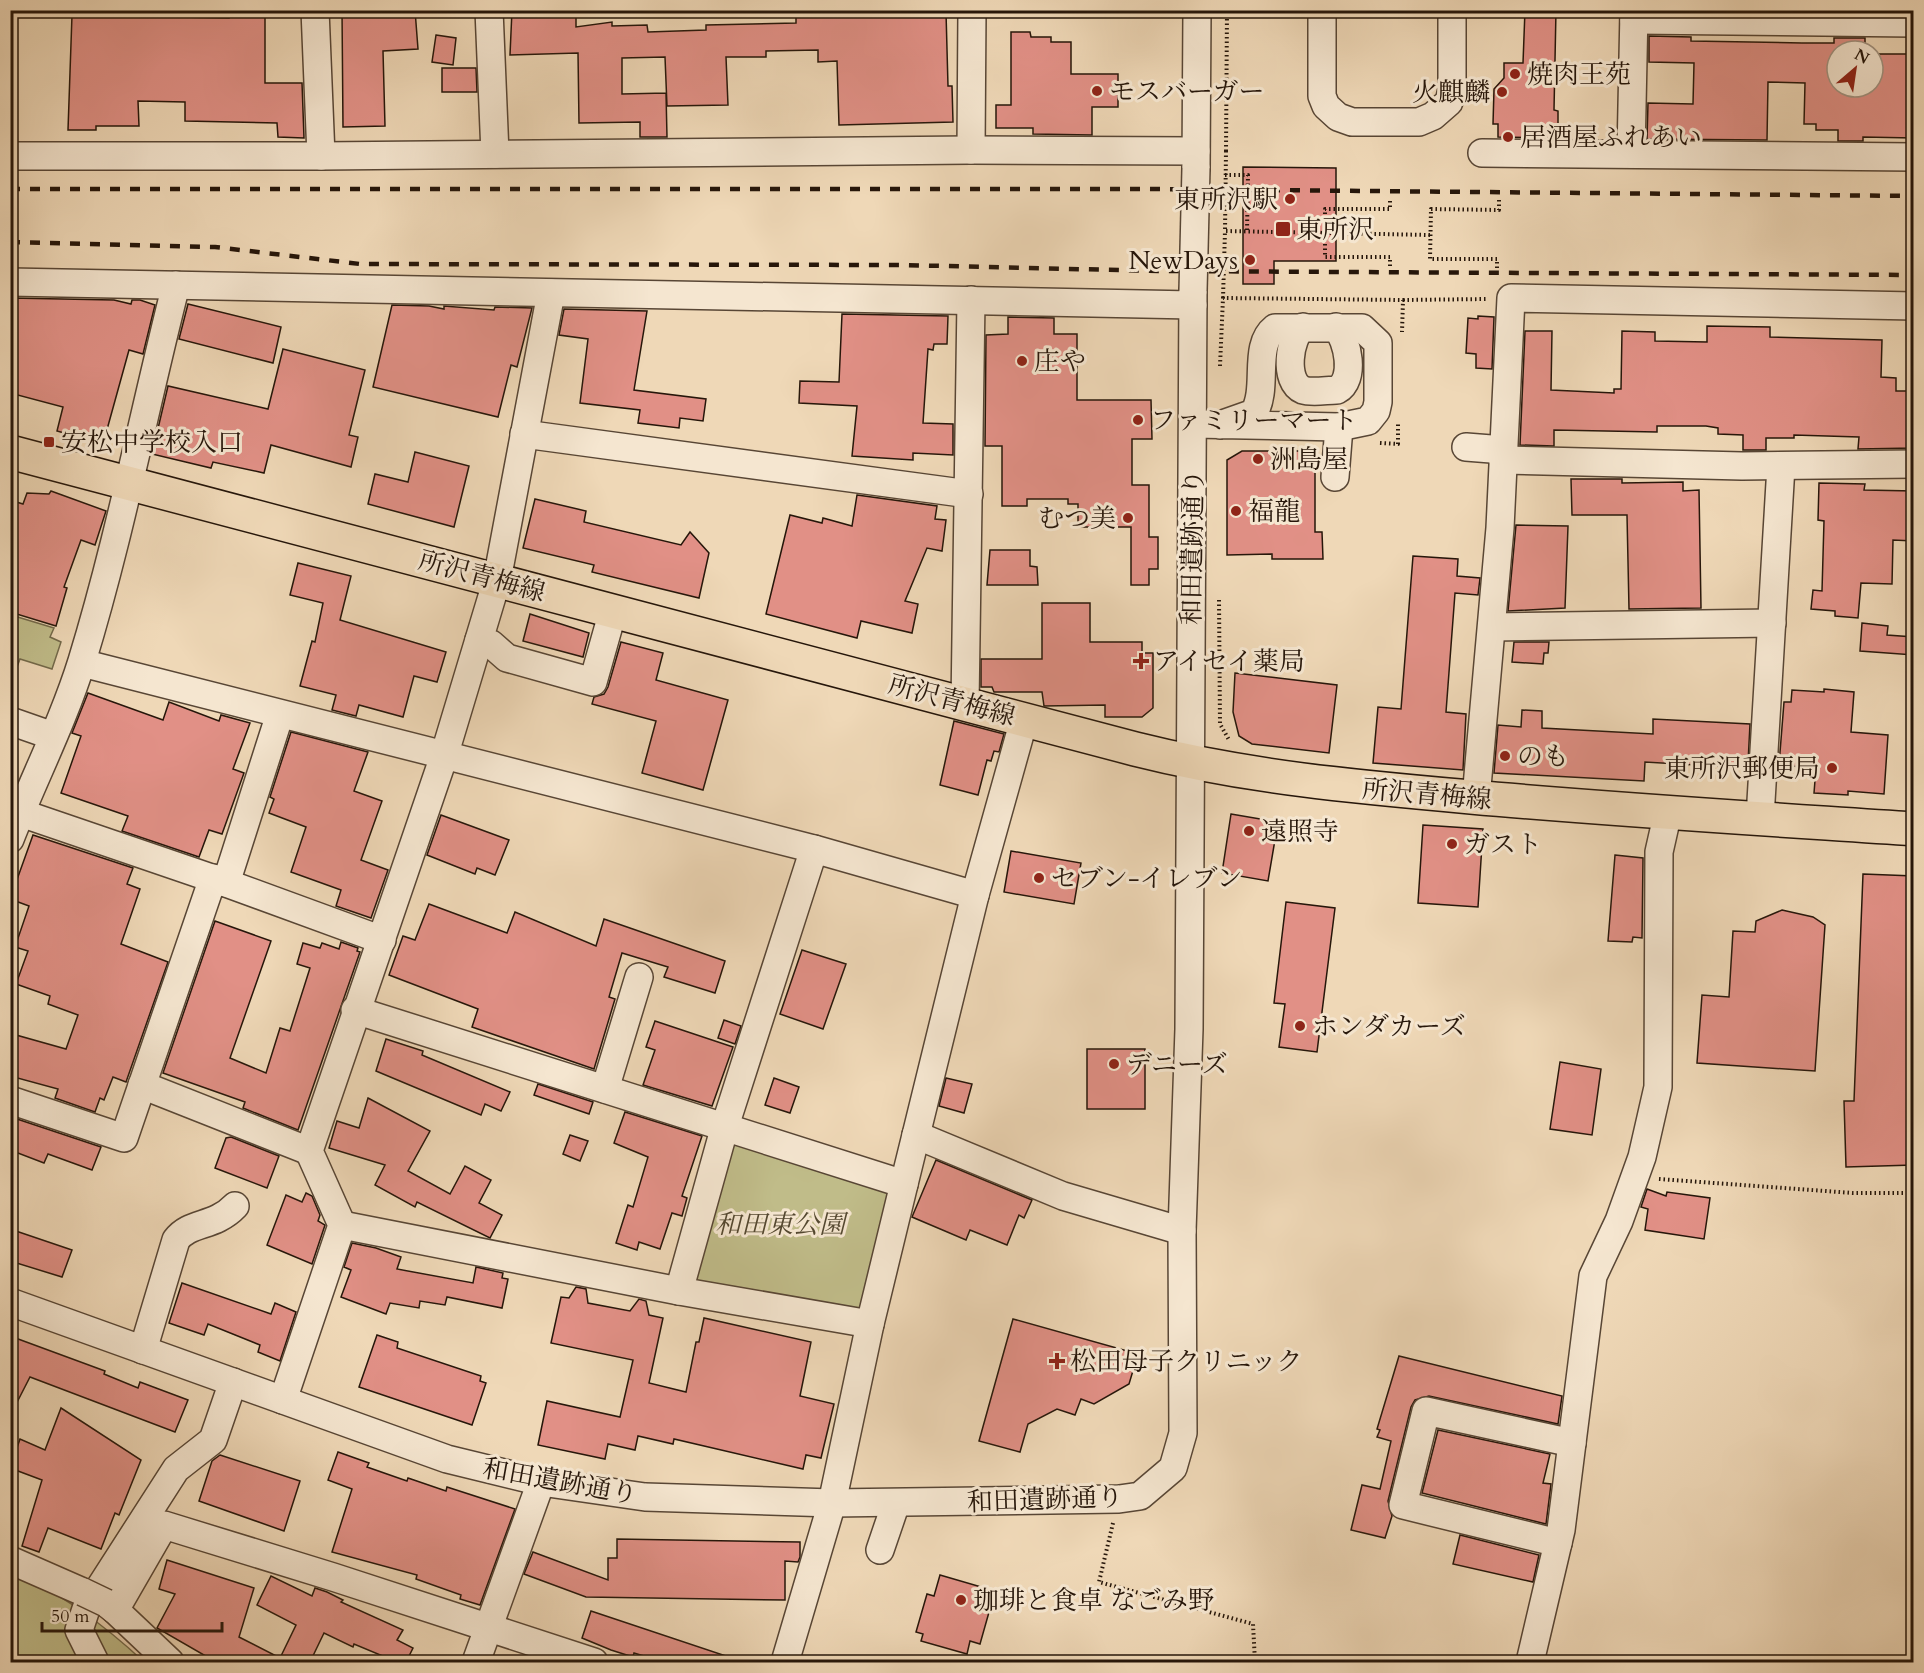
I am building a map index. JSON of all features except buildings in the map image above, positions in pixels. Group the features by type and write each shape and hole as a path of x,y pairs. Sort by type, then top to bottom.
{"main road":[{"name":"所沢青梅線","path":"10,452 1190,763 1320,783 1476,798 1914,830"}],"street":[{"path":"315,10 321,156"},
{"path":"489,10 495,154"},
{"path":"971,150 972,10"},
{"name":"和田遺跡通り","path":"10,1302 447,1459 541,1482 645,1497 832,1503 1119,1499 1140,1496 1173,1468 1183,1433 1182,1231 1189,1029 1190,763 1207,424 1193,298 1197,10"},
{"path":"1322,10 1322,96 1326,106 1338,117 1352,122 1419,122 1444,108 1452,88 1452,10"},
{"path":"1631,153 1634,15 1914,23"},
{"path":"10,156 321,156 971,150 1196,160"},
{"path":"1482,153 1914,157"},
{"path":"10,282 971,300 1193,298"},
{"path":"10,839 82,663 131,484 176,285"},
{"path":"283,1400 342,1225 309,1151 355,1010 382,940 444,756 497,580 551,293"},
{"path":"1476,798 1492,627 1504,455 1511,298 1914,306"},
{"path":"965,704 971,300"},
{"path":"1303,327 1293,337 1292,376 1295,383 1304,390 1337,390 1345,381 1347,370 1346,342 1336,327"},
{"path":"1275,328 1362,328 1378,343 1376,411 1368,421 1338,434 1207,424 1244,418 1254,413 1259,405 1267,335 1275,328"},
{"path":"524,434 969,494"},
{"path":"1335,477 1338,434"},
{"path":"1466,447 1504,455 1781,466 1914,464"},
{"path":"1760,818 1781,466"},
{"path":"479,640 491,644 507,658 593,682 613,611"},
{"path":"1492,627 1772,623"},
{"path":"82,663 814,849 975,895"},
{"path":"10,1100 124,1138 280,714"},
{"path":"785,1662 832,1503 870,1324 904,1184 975,895 1024,720"},
{"path":"10,721 53,736"},
{"path":"1530,1662 1558,1543 1593,1275 1619,1221 1635,1177 1658,1087 1659,852 1668,812"},
{"path":"21,813 219,880 382,940"},
{"path":"679,1291 725,1126 814,849"},
{"path":"606,1089 639,977"},
{"path":"355,1010 904,1184"},
{"path":"142,1085 309,1151"},
{"path":"916,1136 1063,1196 1182,1231"},
{"path":"143,1350 176,1240 183,1230 224,1218 235,1206"},
{"path":"342,1225 679,1291 870,1324"},
{"path":"95,1662 79,1630 86,1609 176,1469 213,1440 233,1382"},
{"path":"1558,1543 1403,1504 1426,1412 1572,1443"},
{"path":"476,1662 541,1482"},
{"path":"880,1550 896,1503"},
{"path":"101,1602 164,1525 594,1662"},
{"path":"10,1560 101,1602 171,1662"}],"path":[{"path":"1220,372 1225,231 1227,10"},
{"path":"1225,175 1248,175 1247,231"},
{"path":"1390,200 1390,209 1325,209 1324,257 1390,257 1390,266"},
{"path":"1497,268 1497,259 1430,259 1431,209 1499,210 1499,200"},
{"path":"1225,231 1431,235"},
{"path":"1222,298 1403,300 1511,298"},
{"path":"1402,333 1403,300"},
{"path":"1338,434 1398,444 1399,422"},
{"path":"1219,593 1220,724 1233,746"},
{"path":"1635,1177 1853,1193 1914,1193"},
{"path":"1119,1499 1099,1582 1253,1624 1255,1662"}],"green space":[{"path":"11,615 54,628 50,637 61,642 52,669 20,659 14,675 11,674"},
{"name":"和田東公園","path":"730,1133 895,1186 863,1314 689,1279"},
{"path":"11,1575 28,1580 64,1599 116,1637 144,1662 11,1662"}],"railway":[{"path":"10,189 1150,189 1914,196"},
{"path":"10,242 215,247 360,264 902,265 1159,271 1914,275"}],"place":[{"name":"焼肉王苑","path":"1515,74"},
{"name":"モスバーガー","path":"1097,91"},
{"name":"火麒麟","path":"1502,92"},
{"name":"居酒屋ふれあい","path":"1508,137"},
{"name":"東所沢駅","path":"1290,199"},
{"name":"東所沢","path":"1283,229"},
{"name":"NewDays","path":"1250,260"},
{"name":"庄や","path":"1022,361"},
{"name":"ファミリーマート","path":"1138,420"},
{"name":"安松中学校入口","path":"49,442"},
{"name":"洲島屋","path":"1258,459"},
{"name":"福龍","path":"1236,511"},
{"name":"むつ美","path":"1128,518"},
{"name":"アイセイ薬局","path":"1141,661"},
{"name":"のも","path":"1505,756"},
{"name":"東所沢郵便局","path":"1832,768"},
{"name":"遠照寺","path":"1249,831"},
{"name":"ガスト","path":"1452,844"},
{"name":"セブン-イレブン","path":"1039,878"},
{"name":"ホンダカーズ","path":"1300,1026"},
{"name":"デニーズ","path":"1114,1064"},
{"name":"松田母子クリニック","path":"1057,1361"},
{"name":"珈琲と食卓 なごみ野","path":"961,1600"}]}
